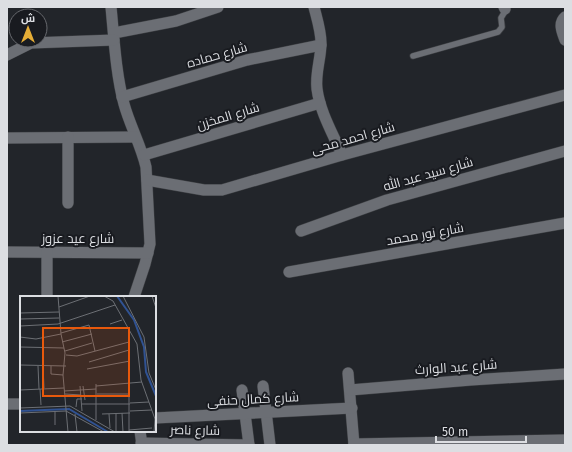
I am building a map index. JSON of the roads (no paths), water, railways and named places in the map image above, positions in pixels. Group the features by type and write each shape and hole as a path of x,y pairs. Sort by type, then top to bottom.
{"street":[{"path":"111,7 122,97 135,137 144,155 147,180 150,244 134,296"},
{"path":"7,55 31,43 114,36 176,21 218,7"},
{"path":"314,7 321,45 317,71 317,88 320,103 342,155"},
{"path":"565,17 563,18 561,26 565,40"},
{"name":"شارع حماده","path":"122,97 246,60 321,45"},
{"name":"شارع احمد محى","path":"147,180 204,190 222,190 342,155 565,95"},
{"name":"شارع المخزن","path":"144,155 320,103"},
{"path":"68,137 68,204"},
{"path":"7,138 135,137"},
{"name":"شارع سيد عبد الله","path":"301,231 387,200 565,151"},
{"name":"شارع نور محمد","path":"289,272 565,223"},
{"name":"شارع عيد عزوز","path":"7,252 148,253"},
{"path":"47,252 47,296"},
{"path":"348,372 354,444 565,440"},
{"name":"شارع عبد الوارث","path":"350,390 565,374"},
{"path":"264,386 270,445"},
{"path":"242,390 249,445"},
{"path":"7,404 20,404"},
{"name":"شارع كمال حنفى","path":"156,418 352,408"},
{"path":"140,432 142,444"},
{"name":"شارع ناصر","path":"142,444 249,445"}],"lane":[{"path":"413,56 498,32 502,29 501,18 504,13 504,8"}]}
